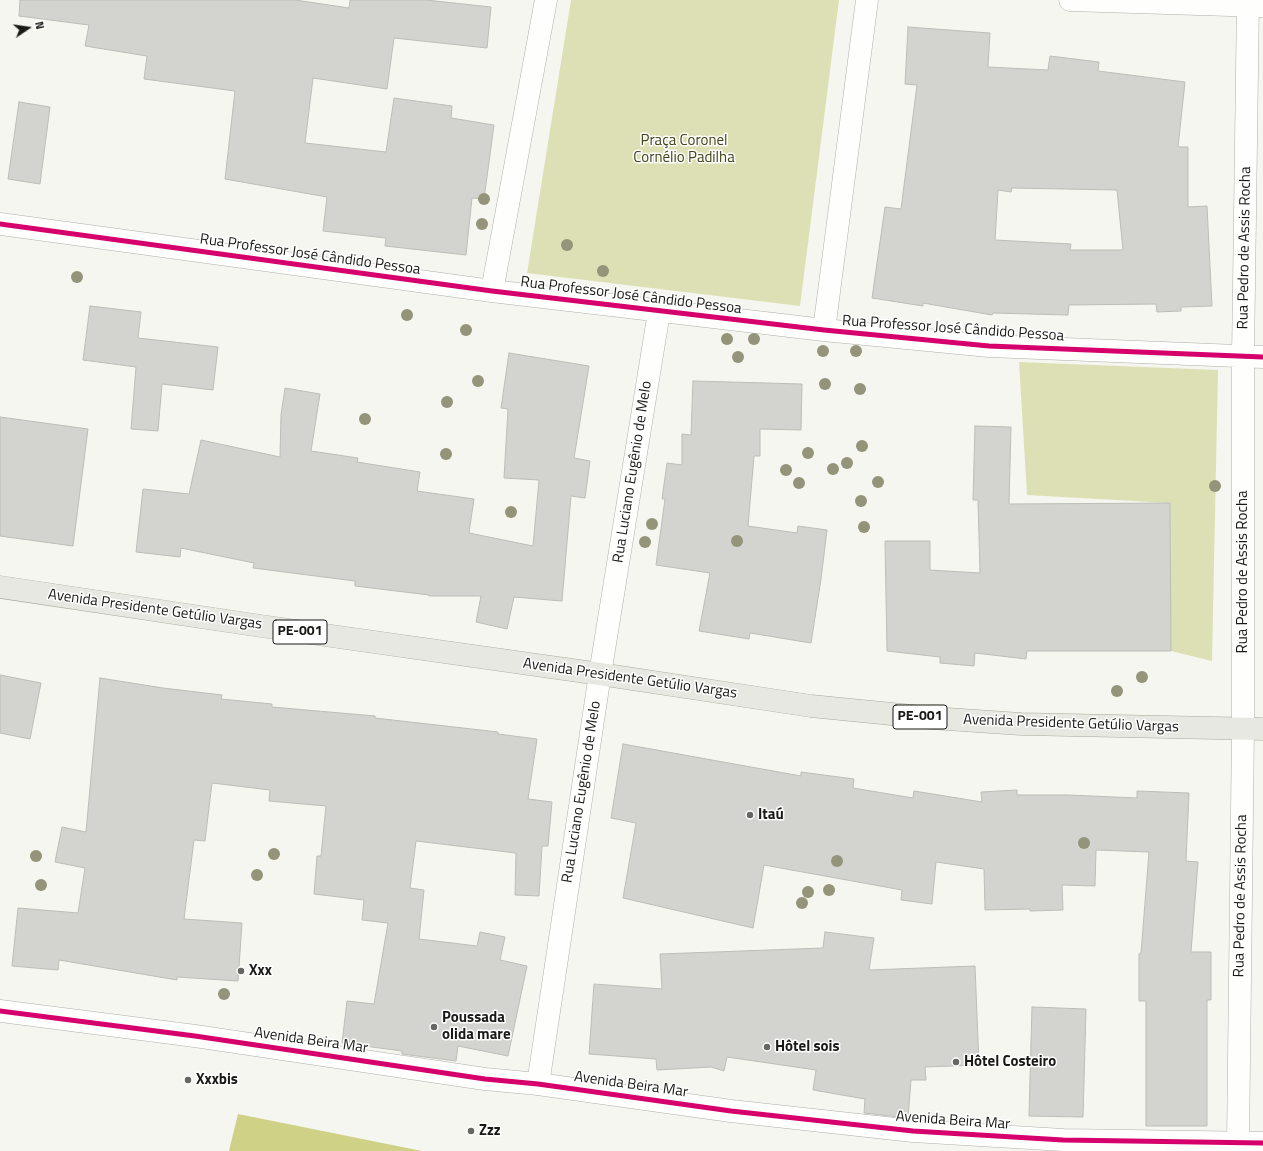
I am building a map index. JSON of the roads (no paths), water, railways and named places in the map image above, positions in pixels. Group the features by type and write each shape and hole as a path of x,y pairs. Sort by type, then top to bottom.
{"main road":[{"name":"Avenida Presidente Getúlio Vargas","path":"0,587 811,706 932,718 1021,724 1253,729"}],"street":[{"path":"492,291 546,0"},
{"path":"824,330 867,0"},
{"path":"1070,0 1253,4"},
{"name":"Rua Pedro de Assis Rocha","path":"1238,1143 1253,729 1253,4"},
{"name":"Rua Professor José Cândido Pessoa","path":"0,224 492,291 659,312 824,330 989,346 1253,357"},
{"name":"Rua Luciano Eugênio de Melo","path":"538,1084 600,674 659,312"},
{"name":"Avenida Beira Mar","path":"0,1011 195,1036 485,1079 538,1084 731,1111 913,1131 1063,1140 1263,1143"}],"place":[{"name":"Itaú","path":"750,815"},
{"name":"Xxx","path":"241,971"},
{"name":"Poussada olida mare","path":"434,1027"},
{"name":"Hôtel sois","path":"767,1047"},
{"name":"Hôtel Costeiro","path":"956,1062"},
{"name":"Xxxbis","path":"188,1080"},
{"name":"Zzz","path":"471,1131"}],"park label":[{"name":"Praça Coronel Cornélio Padilha","path":"684,150"}]}
